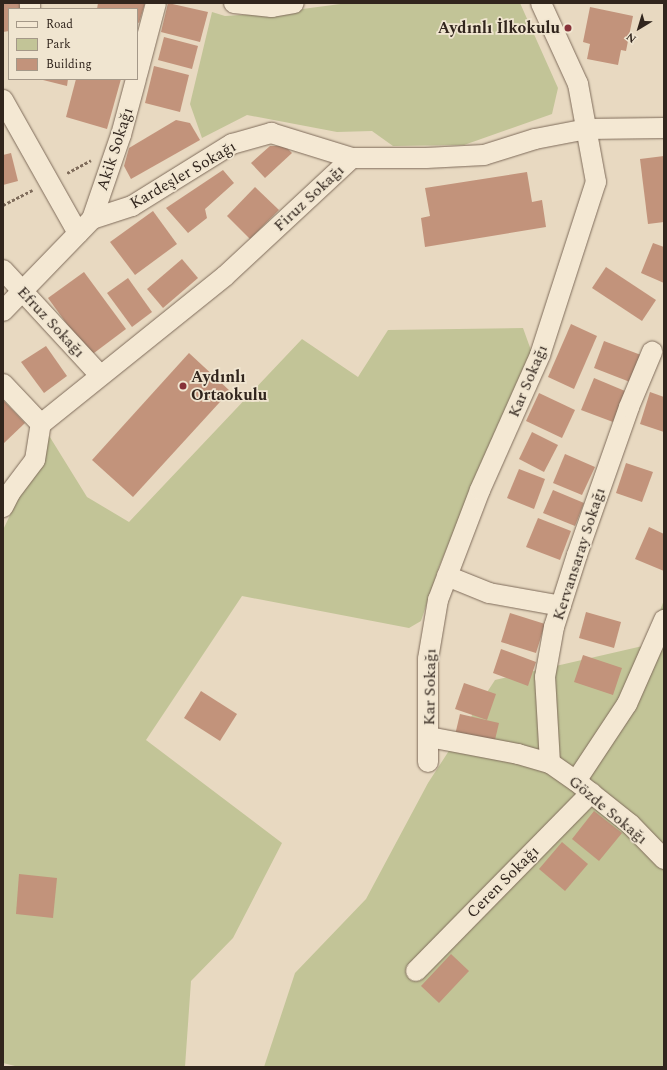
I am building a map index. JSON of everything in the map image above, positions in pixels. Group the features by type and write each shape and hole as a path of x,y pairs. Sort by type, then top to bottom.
{"street":[{"path":"138,70 156,3"},
{"path":"234,3 272,7 294,3"},
{"name":"Kar Sokağı","path":"428,762 428,659 438,600 480,490 540,355 596,182 578,84 541,3"},
{"name":"Akik Sokağı","path":"92,219 121,135 136,80"},
{"path":"3,100 78,234"},
{"name":"Firuz Sokağı","path":"41,424 100,374 225,276 352,158 426,158 484,155 535,139 587,129 664,128"},
{"name":"Kardeşler Sokağı","path":"3,311 92,219 132,206 232,144 271,133 352,158"},
{"name":"Efruz Sokağı","path":"3,270 100,374"},
{"name":"Kervansaray Sokağı","path":"550,763 544,677 561,606 627,415 652,352"},
{"path":"3,384 41,424 35,460 10,493 3,507"},
{"path":"447,576 489,593 561,606"},
{"name":"Ceren Sokağı","path":"416,970 584,787 627,704 664,620"},
{"name":"Gözde Sokağı","path":"429,737 518,754 550,763 584,787 630,824 663,856"}],"green space":[{"path":"348,3 520,3 558,88 552,114 464,145 393,146 372,131 337,132 247,115 202,138 190,104 212,12 225,16 272,13"},
{"path":"523,328 532,353 496,429 439,567 421,621 409,628 242,596 146,740 282,843 233,938 191,981 185,1067 19,1067 3,1063 3,530 48,434 87,497 129,522 302,339 358,377 388,330"},
{"path":"664,600 664,1067 264,1067 295,973 366,899 428,783 495,680 647,645"}],"building":[{"path":"3,3 19,3 21,8 8,8 8,31 3,32"},
{"path":"98,3 145,3 139,23 138,8 97,8"},
{"path":"168,3 208,12 200,42 161,32"},
{"path":"590,7 633,16 626,51 621,50 618,65 587,59 590,44 583,42"},
{"path":"164,37 198,46 192,69 158,60"},
{"path":"154,66 189,75 180,112 145,103"},
{"path":"43,80 68,80 67,86"},
{"path":"76,80 121,80 107,129 66,117"},
{"path":"176,120 190,123 200,140 131,179 124,166 129,148"},
{"path":"270,146 285,146 292,153 265,178 251,163"},
{"path":"11,153 18,181 3,185 3,155"},
{"path":"664,156 664,222 648,224 640,159"},
{"path":"223,170 234,183 205,209 207,218 188,233 166,208"},
{"path":"527,172 532,202 542,200 546,227 425,247 421,218 430,216 425,188"},
{"path":"255,187 279,210 250,239 227,216"},
{"path":"153,211 177,244 135,275 110,242"},
{"path":"653,243 664,247 664,283 641,273"},
{"path":"182,259 198,278 163,308 147,289"},
{"path":"606,267 656,300 642,321 592,288"},
{"path":"84,272 126,329 90,356 48,298"},
{"path":"128,278 152,312 132,327 107,293"},
{"path":"571,324 597,336 574,389 548,377"},
{"path":"604,341 641,355 630,382 594,368"},
{"path":"46,346 67,376 44,393 21,362"},
{"path":"189,353 230,391 133,497 92,460"},
{"path":"594,378 625,391 613,422 581,410"},
{"path":"650,392 664,397 664,432 640,424"},
{"path":"539,393 575,410 562,438 526,421"},
{"path":"3,400 25,423 3,444"},
{"path":"532,432 558,445 544,472 519,459"},
{"path":"565,454 595,467 582,495 553,483"},
{"path":"626,463 653,472 642,502 616,493"},
{"path":"519,469 545,479 534,509 507,498"},
{"path":"553,490 584,503 575,526 543,513"},
{"path":"538,518 571,531 560,560 526,547"},
{"path":"649,527 664,534 664,571 635,559"},
{"path":"586,612 621,622 614,648 579,638"},
{"path":"510,613 545,624 536,653 501,642"},
{"path":"501,649 536,662 528,686 493,673"},
{"path":"583,655 622,668 613,695 574,682"},
{"path":"464,683 496,694 487,720 455,709"},
{"path":"201,691 237,714 220,741 184,718"},
{"path":"460,714 499,723 494,744 455,735"},
{"path":"594,811 622,833 599,861 572,839"},
{"path":"562,842 588,864 565,891 539,869"},
{"path":"19,874 57,878 53,918 16,914"},
{"path":"451,954 469,971 439,1003 421,986"}],"place":[{"name":"Aydınlı İlkokulu","path":"568,28"},
{"name":"Aydınlı Ortaokulu","path":"183,386"}]}
